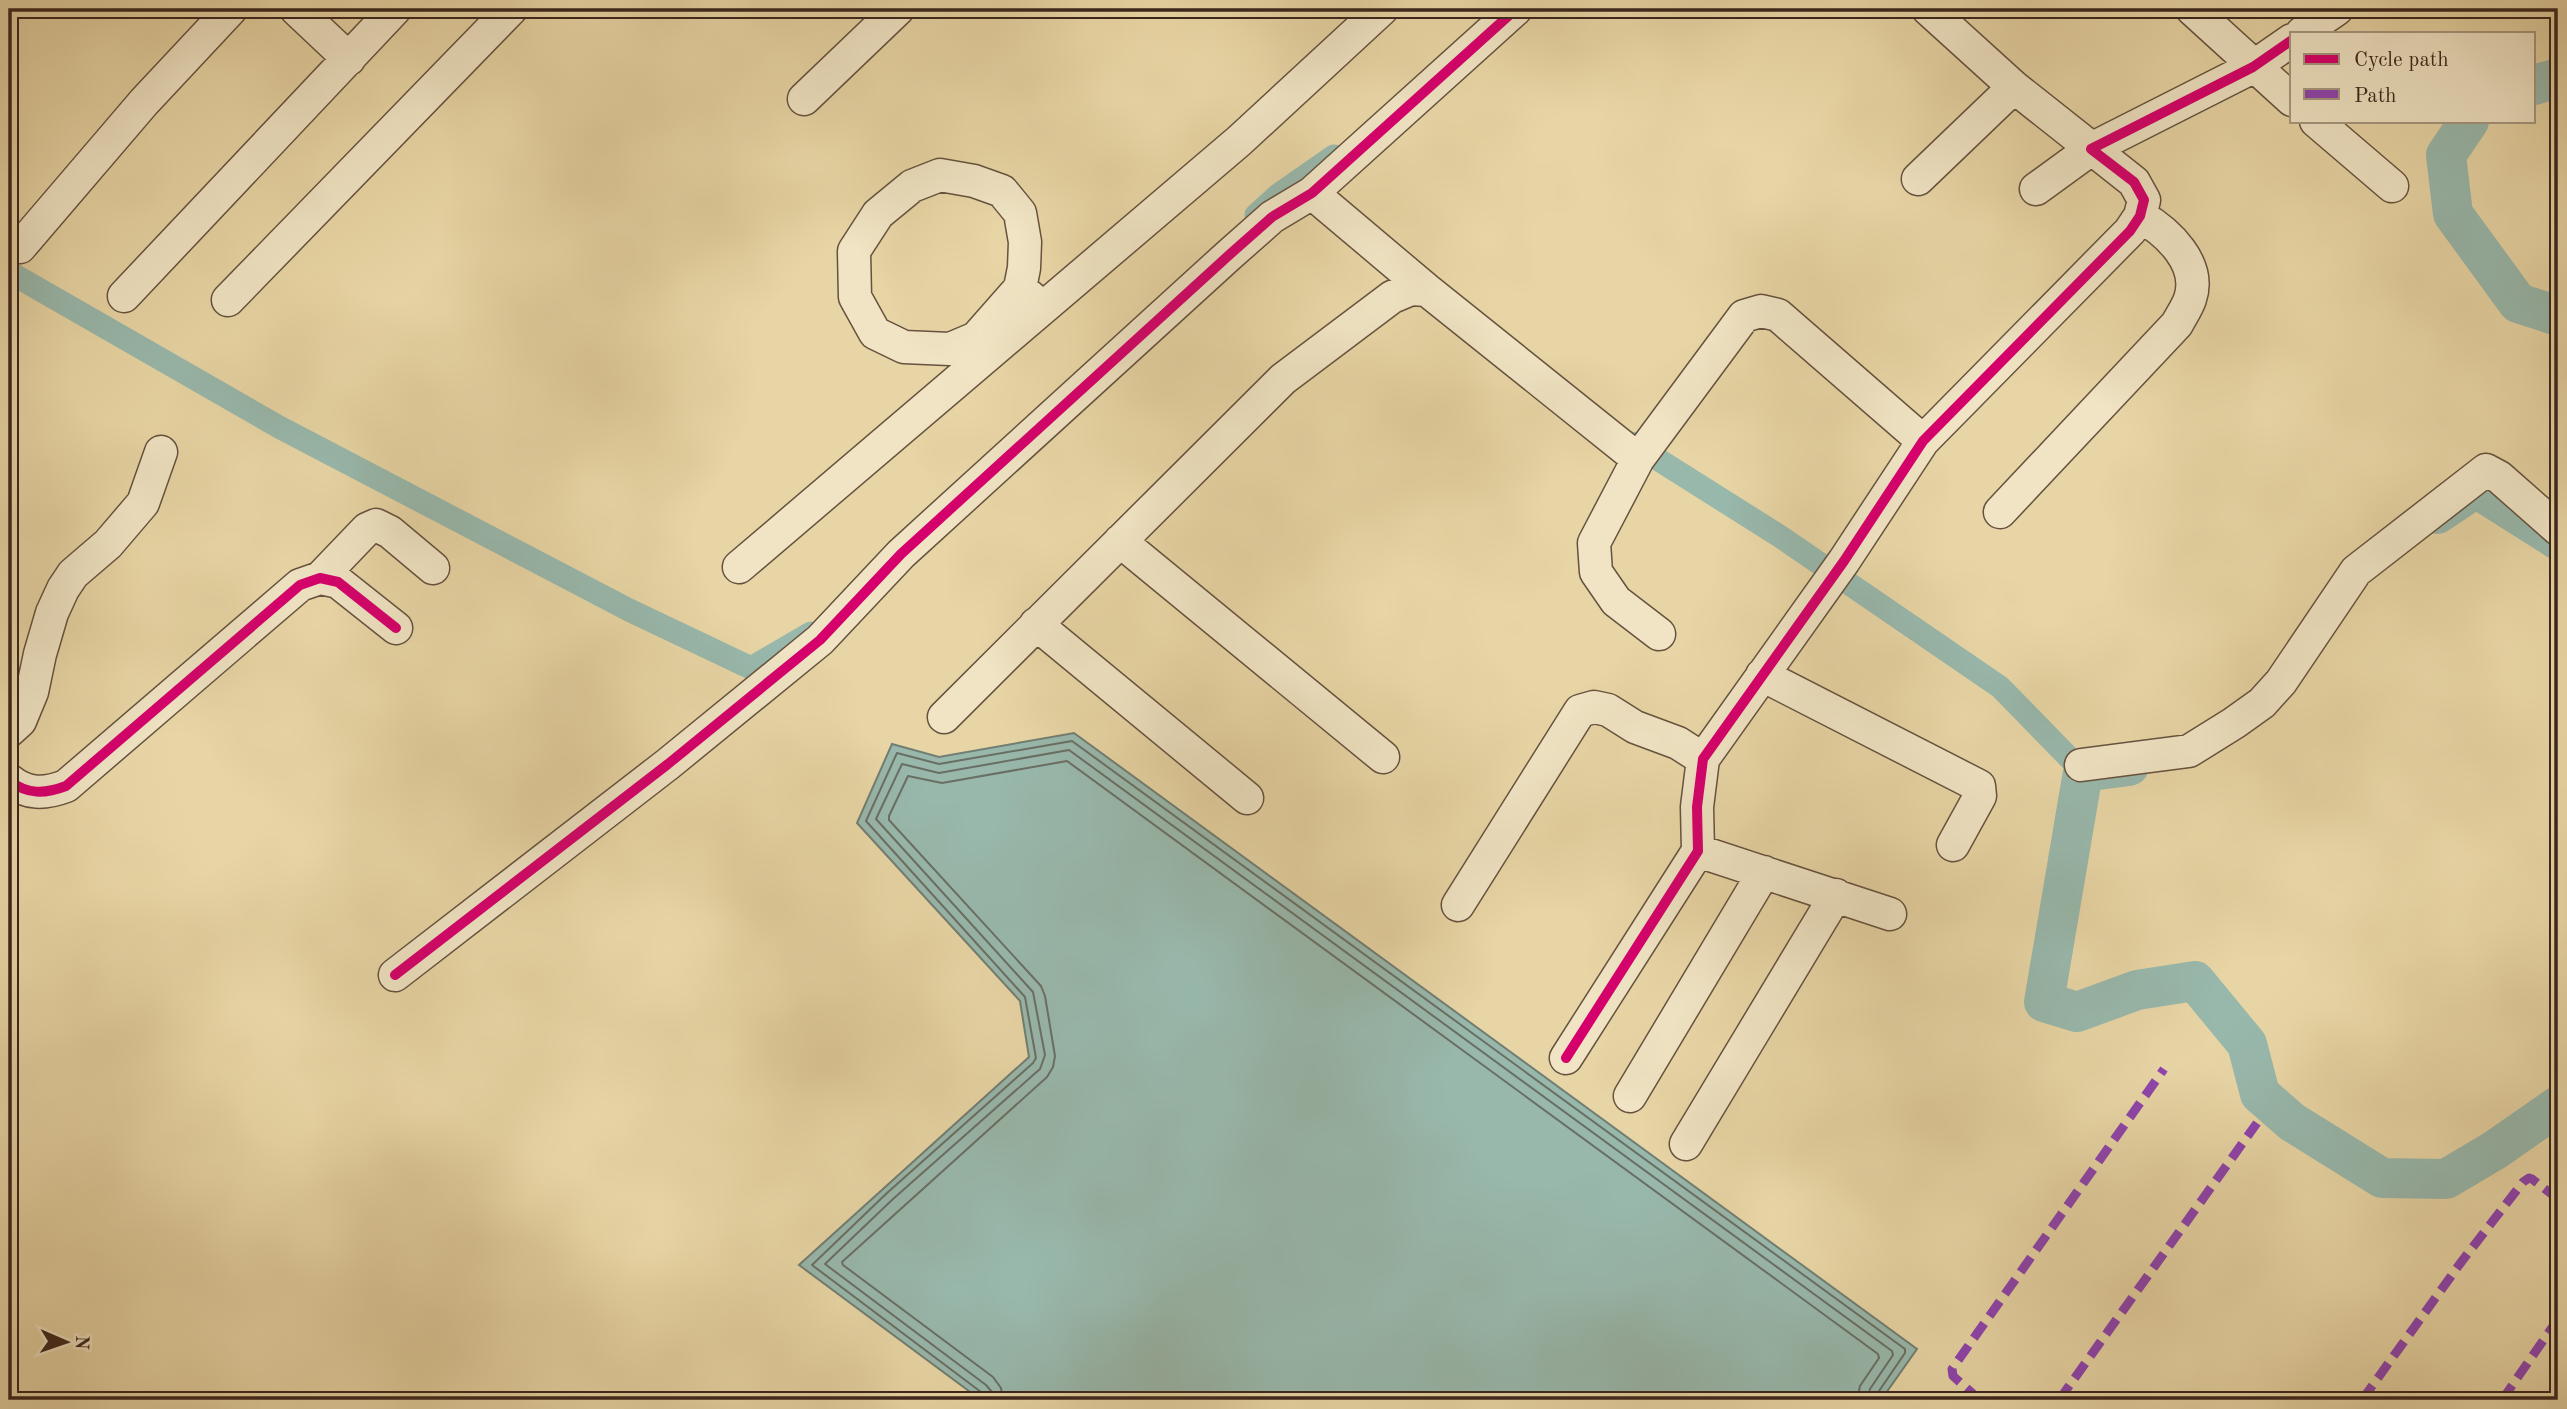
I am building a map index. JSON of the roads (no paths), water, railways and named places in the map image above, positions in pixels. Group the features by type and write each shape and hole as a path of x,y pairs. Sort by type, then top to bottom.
{"street":[{"path":"20,247 144,102 231,9"},
{"path":"296,9 349,59"},
{"path":"124,296 395,9"},
{"path":"228,300 511,9"},
{"path":"804,99 898,9"},
{"path":"1032,298 1024,268 1025,242 1020,213 1002,191 974,181 940,175 912,186 878,214 854,251 855,298 875,333 904,347 950,349 976,338 1032,298 1239,141 1382,9"},
{"path":"395,975 668,764 813,646 880,574 956,503 1272,217 1312,193 1516,9"},
{"path":"1566,1058 1698,851 1697,807 1703,759 1844,561 1923,441 2130,231 2140,216 2144,200 2134,182 2014,87 1928,9"},
{"path":"2192,9 2277,58 2290,94"},
{"path":"2303,32 2337,9"},
{"path":"2036,189 2091,149 2277,58"},
{"path":"1918,179 2014,87"},
{"path":"2317,122 2392,186"},
{"path":"1312,193 1427,290 1638,459"},
{"path":"2000,512 2177,324 2190,300 2193,280 2185,256 2160,228 2140,216"},
{"path":"944,717 1283,379 1392,297 1411,289 1427,290"},
{"path":"739,567 1032,298"},
{"path":"1658,634 1616,601 1596,572 1594,543 1638,459 1744,316 1761,311 1778,316 1923,441"},
{"path":"9,731 20,721 32,692 52,613 63,589 73,575 108,544 143,503 161,452"},
{"path":"2081,765 2189,751 2203,745 2262,704 2281,682 2356,570 2486,470 2499,477 2558,529"},
{"path":"9,780 18,788 46,793 66,786 300,585 320,578 367,529 376,525 390,532 433,568"},
{"path":"1119,541 1383,757"},
{"path":"320,578 338,582 396,628"},
{"path":"1036,624 1247,798"},
{"path":"1762,676 1979,786 1980,796 1953,845"},
{"path":"1458,905 1580,711 1594,707 1608,710 1635,727 1678,743 1703,759"},
{"path":"1698,851 1890,914"},
{"path":"1630,1096 1764,872"},
{"path":"1686,1144 1836,895"}],"water":[{"path":"1074,733 1917,1349 1881,1400 981,1400 799,1265 1029,1057 1020,1001 857,823 892,744 939,757"}],"waterway":[{"path":"2536,84 2558,78"},
{"path":"2468,122 2446,155 2453,214 2518,303 2558,316"},
{"path":"1256,215 1278,195 1334,156"},
{"path":"9,272 279,427 629,610 751,668 811,633"},
{"path":"1632,443 1781,537 2000,687 2083,772"},
{"path":"2437,514 2476,488 2558,540"},
{"path":"2129,766 2083,772 2044,1002 2077,1012 2137,990 2195,981 2247,1044 2260,1094 2292,1122 2382,1178 2446,1179 2495,1150 2558,1106"}]}
